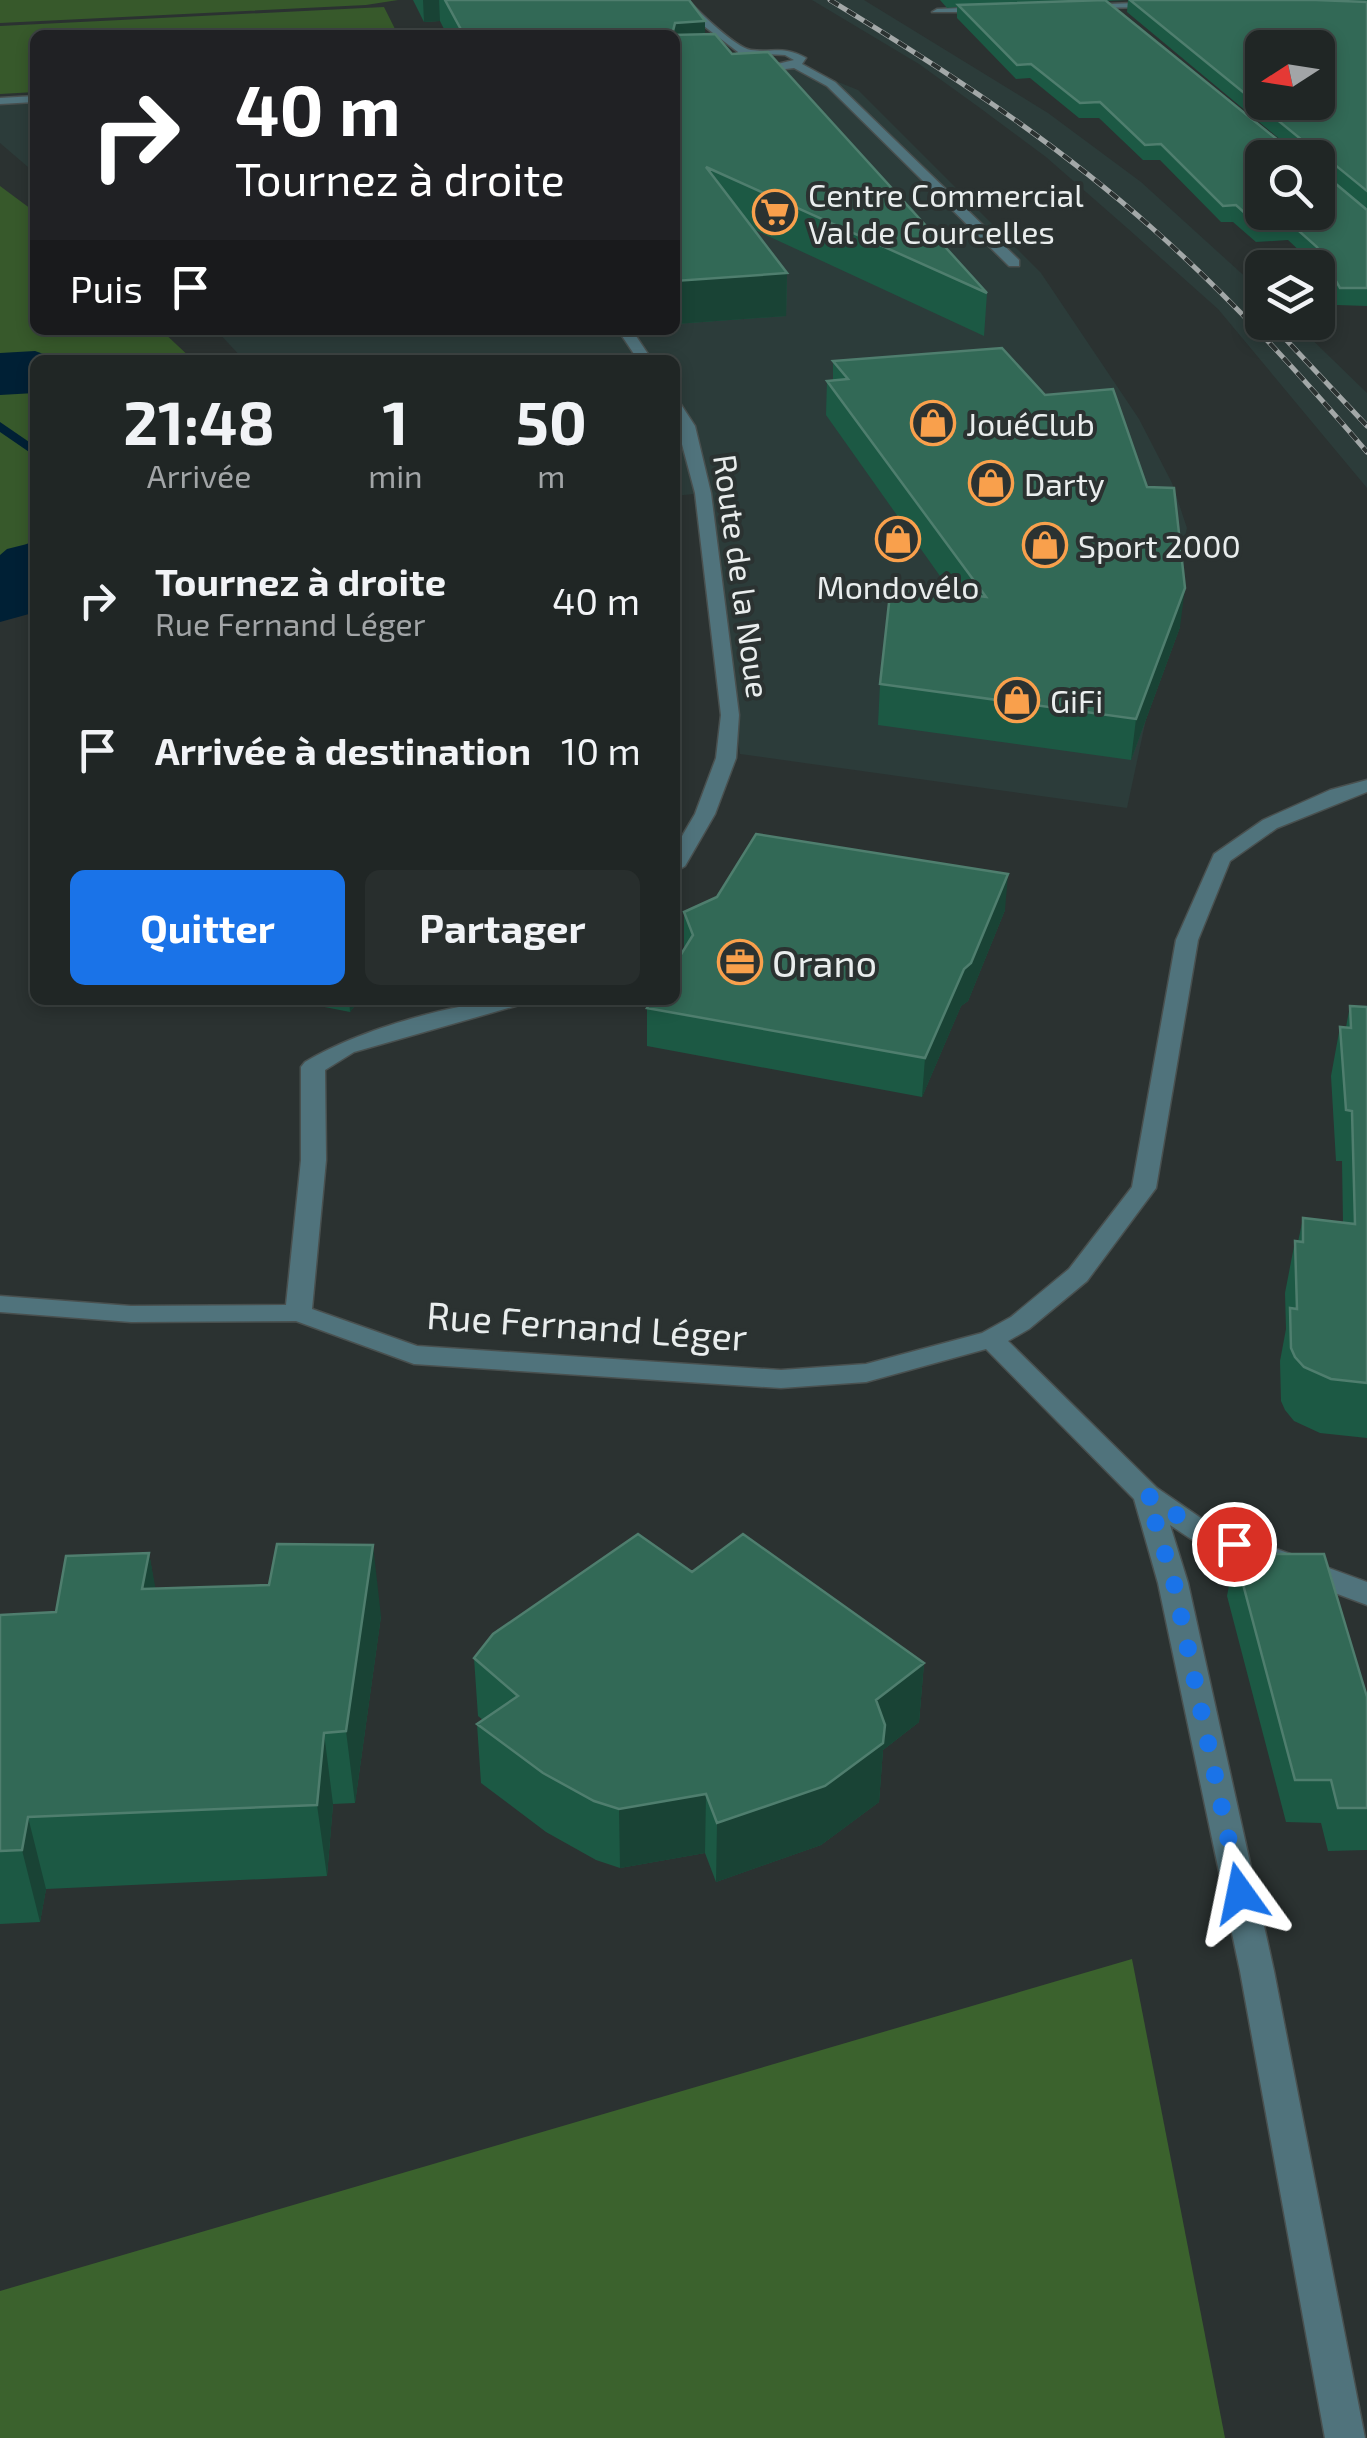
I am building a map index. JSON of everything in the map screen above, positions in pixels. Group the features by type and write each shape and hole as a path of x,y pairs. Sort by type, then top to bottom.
{"street":[{"path":"683,0 699,18 746,53"},
{"path":"1072,8 1183,5"},
{"path":"1108,7 1121,14"},
{"path":"938,12 995,10"},
{"path":"735,61 746,53 787,52 802,60 796,65"},
{"path":"718,62 735,61 760,68 796,65 831,84 1014,264"},
{"path":"0,100 30,99"},
{"path":"629,336 642,355"},
{"name":"Route de la Noue","path":"680,414 687,426 703,493 730,714 726,758 706,814 680,858"},
{"name":"Rue Fernand Léger","path":"0,1304 131,1314 298,1314 414,1356 781,1379 866,1372 991,1339 1020,1323 1078,1275 1144,1188 1187,940 1221,858 1270,824 1336,794 1367,786"},
{"path":"298,1314 308,1233 315,1100 312,1067 346,1047 494,1005"},
{"path":"991,1339 1147,1495 1202,1532 1367,1594"},
{"path":"1147,1495 1174,1583 1258,1971 1345,2438"}],"shaded area":[{"path":"812,0 864,0 1048,113 1141,182 1245,277 1245,340 1312,340 1367,393 1367,488 1218,309 1046,157 919,64"},
{"path":"680,64 796,65 858,90 1041,273 1139,419 1172,483 1187,528 1127,808 740,754 702,493 680,495 680,355 239,355 221,335 680,335"},
{"path":"30,99 30,169 0,143 0,101"}],"green space":[{"path":"0,0 398,0 366,5 0,23"},
{"path":"384,7 396,30 30,30 30,92 0,94 0,26"},
{"path":"0,186 30,208 30,335 166,335 188,355 30,355 30,542 0,560"},
{"path":"1132,1959 1225,2438 0,2438 0,2291"}],"building":[{"path":"445,0 689,0 705,21 675,23 673,30 461,30"},
{"path":"1105,0 1245,113 1245,120 1253,120 1278,140 1245,140 1245,213 1236,205 1223,206 1161,144 1145,145 1100,102 1080,103 1031,64 1017,65 958,5"},
{"path":"1130,0 1367,2 1367,191 1335,165 1335,140 1302,140 1277,120 1335,120 1335,30 1245,30 1245,94"},
{"path":"715,34 732,54 768,52 987,293 706,167 787,273 680,281 680,35"},
{"path":"1335,183 1367,210 1367,288 1340,288 1335,279 1335,250 1317,247 1298,230 1335,230"},
{"path":"1002,348 1045,395 1113,389 1147,487 1174,488 1185,588 1136,719 880,684 891,585 986,597 827,381 848,379 833,361"},
{"path":"756,834 1008,874 925,1058 647,1008 680,1005 680,956 693,935 684,912 717,897"},
{"path":"1350,1006 1367,1007 1367,1383 1331,1379 1304,1367 1291,1348 1290,1308 1297,1309 1295,1241 1303,1242 1303,1218 1355,1224 1352,1111 1346,1110 1340,1027 1351,1028"},
{"path":"638,1534 692,1572 743,1534 924,1663 876,1700 885,1725 883,1743 825,1786 717,1823 706,1794 619,1809 594,1801 543,1773 477,1724 518,1696 474,1658 493,1634"},
{"path":"277,1544 373,1545 346,1731 324,1733 317,1805 28,1817 22,1850 0,1851 0,1615 56,1612 66,1556 149,1553 142,1589 269,1585"},
{"path":"1235,1554 1324,1554 1367,1697 1367,1808 1338,1808 1331,1780 1295,1780"}],"waterway":[{"path":"0,374 30,372"},
{"path":"0,426 30,448"},
{"path":"0,597 30,570"}],"railway":[{"path":"830,0 996,106 1114,196 1236,308 1367,452"},
{"path":"1286,340 1367,426"}],"place":[{"name":"Centre Commercial Val de Courcelles","path":"775,212"},
{"name":"JouéClub","path":"933,423"},
{"name":"Darty","path":"991,483"},
{"name":"Mondovélo","path":"898,539"},
{"name":"Sport 2000","path":"1045,545"},
{"name":"GiFi","path":"1017,700"},
{"name":"Orano","path":"740,962"}],"route":[{"path":"1234,1544 1202,1532 1147,1495 1174,1583 1240,1893"}]}
